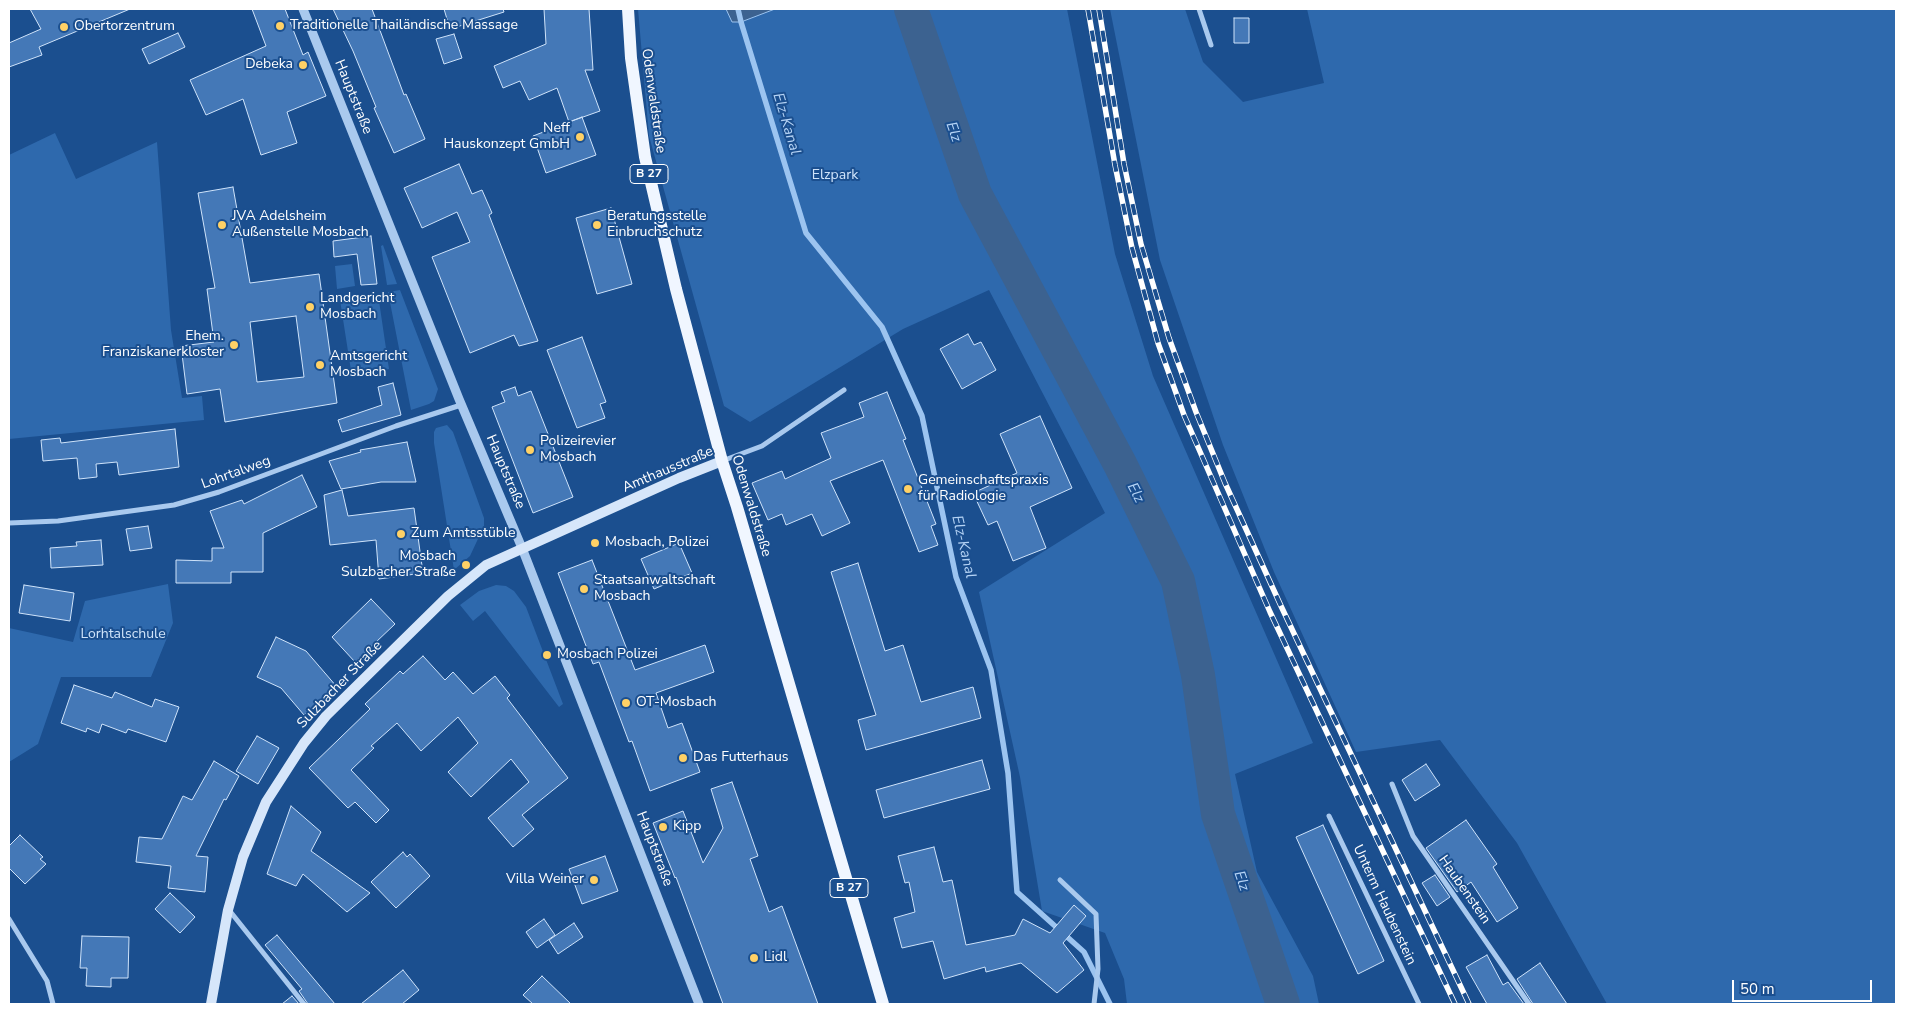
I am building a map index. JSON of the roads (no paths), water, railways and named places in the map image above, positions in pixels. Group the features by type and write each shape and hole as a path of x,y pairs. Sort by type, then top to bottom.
{"main road":[{"name":"Odenwaldstraße","path":"628,9 631,58 645,157 676,289 722,462 737,507 883,1004"},
{"name":"Amthausstraße","path":"522,548 679,478 722,462"},
{"name":"Sulzbacher Straße","path":"210,1004 228,910 243,858 266,802 304,743 326,716 448,596 486,565 522,548"}],"street":[{"name":"Hauptstraße","path":"303,9 461,405 522,548 699,1004"},
{"path":"1199,9 1211,45"},
{"name":"Amthausstraße","path":"722,462 762,446 844,390"},
{"name":"Lohrtalweg","path":"9,523 58,521 174,506 219,492 396,426 461,405"},
{"name":"Haubenstein","path":"1392,784 1413,836 1529,1004"},
{"name":"Unterm Haubenstein","path":"1329,816 1419,1004"},
{"path":"1060,880 1096,914 1098,969 1094,1004"},
{"path":"228,910 304,1004"},
{"path":"9,918 47,981 53,1004"}],"waterway":[{"name":"Elz-Kanal","path":"738,9 806,233 882,327 922,416 956,577 991,670 1008,773 1017,892 1084,952 1110,1004"},
{"name":"Elz","path":"911,9 975,194 1120,464 1178,581 1198,675 1218,814 1283,1004"}],"railway":[{"path":"1088,9 1115,165 1132,248 1158,343 1184,415 1270,612 1455,1004"},
{"path":"1099,9 1124,164 1141,244 1169,338 1196,412 1225,483 1281,606 1469,1004"}],"place":[{"name":"Traditionelle Thailändische Massage","path":"280,26"},
{"name":"Obertorzentrum","path":"64,27"},
{"name":"Debeka","path":"303,65"},
{"name":"Neff Hauskonzept GmbH","path":"580,137"},
{"name":"JVA Adelsheim Außenstelle Mosbach","path":"222,225"},
{"name":"Beratungsstelle Einbruchschutz","path":"597,225"},
{"name":"Landgericht Mosbach","path":"310,307"},
{"name":"Ehem. Franziskanerkloster","path":"234,345"},
{"name":"Amtsgericht Mosbach","path":"320,365"},
{"name":"Polizeirevier Mosbach","path":"530,450"},
{"name":"Gemeinschaftspraxis für Radiologie","path":"908,489"},
{"name":"Zum Amtsstüble","path":"401,534"},
{"name":"Mosbach, Polizei","path":"595,543"},
{"name":"Mosbach Sulzbacher Straße","path":"466,565"},
{"name":"Staatsanwaltschaft Mosbach","path":"584,589"},
{"name":"Mosbach Polizei","path":"547,655"},
{"name":"OT-Mosbach","path":"626,703"},
{"name":"Das Futterhaus","path":"683,758"},
{"name":"Kipp","path":"663,827"},
{"name":"Villa Weiner","path":"594,880"},
{"name":"Lidl","path":"754,958"}],"park label":[{"name":"Elzpark","path":"835,176"},
{"name":"Lorhtalschule","path":"123,635"}]}
